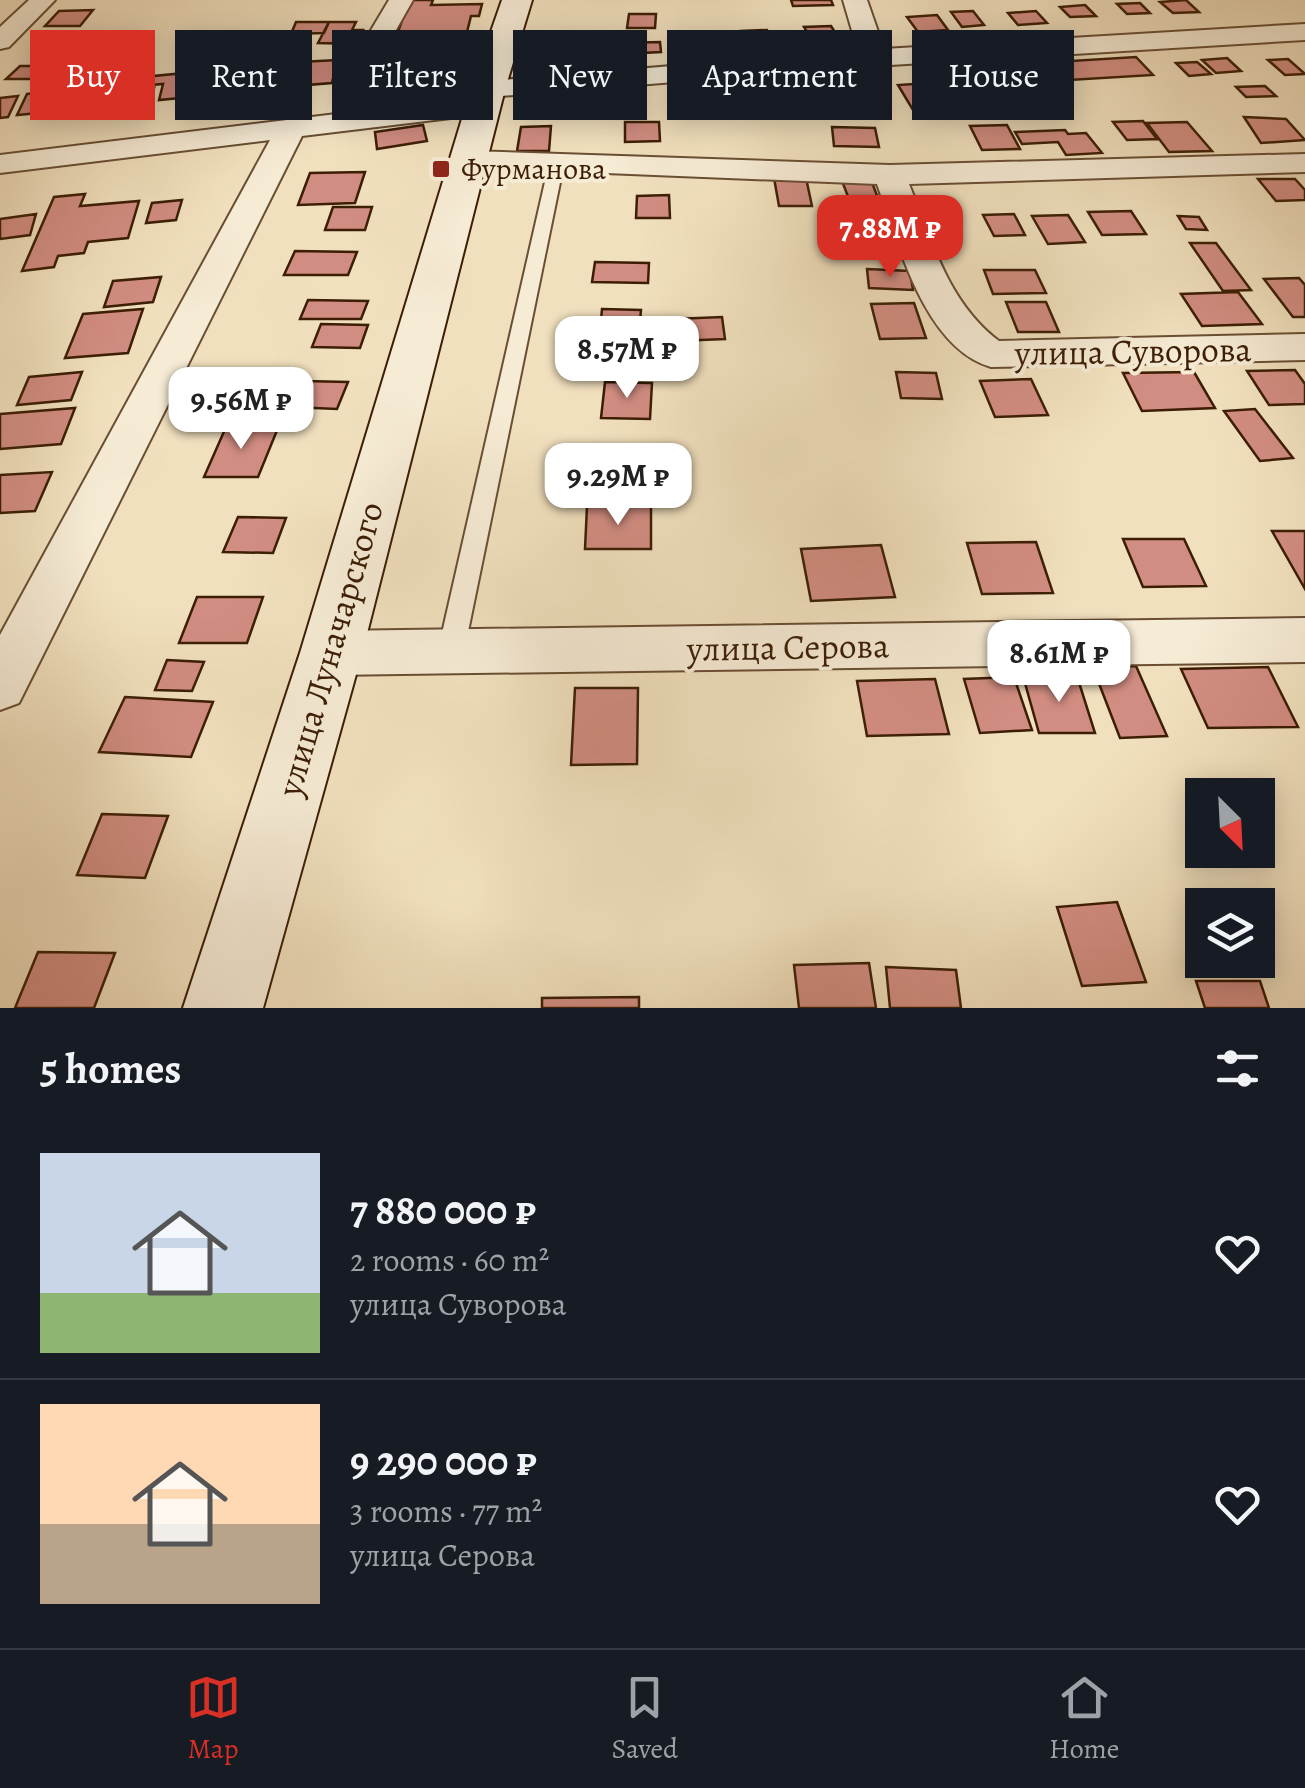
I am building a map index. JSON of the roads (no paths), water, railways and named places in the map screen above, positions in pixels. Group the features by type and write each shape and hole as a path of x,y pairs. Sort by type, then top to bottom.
{"main road":[{"name":"улица Луначарского","path":"493,75 517,0"},
{"name":"улица Луначарского","path":"223,1008 331,653 480,120"}],"street":[{"path":"0,41 44,0"},
{"path":"384,30 401,0"},
{"path":"855,0 865,30"},
{"path":"892,57 1305,32"},
{"path":"493,96 667,79"},
{"path":"0,164 290,131 353,120"},
{"path":"0,686 290,131"},
{"path":"469,160 890,175 1305,163"},
{"name":"улица Суворова","path":"890,175 938,296 966,339 991,354 1305,347"},
{"name":"улица Серова","path":"331,653 1305,640"}],"lane":[{"path":"451,651 556,163"}],"place":[{"name":"Фурманова","path":"441,169"}]}
